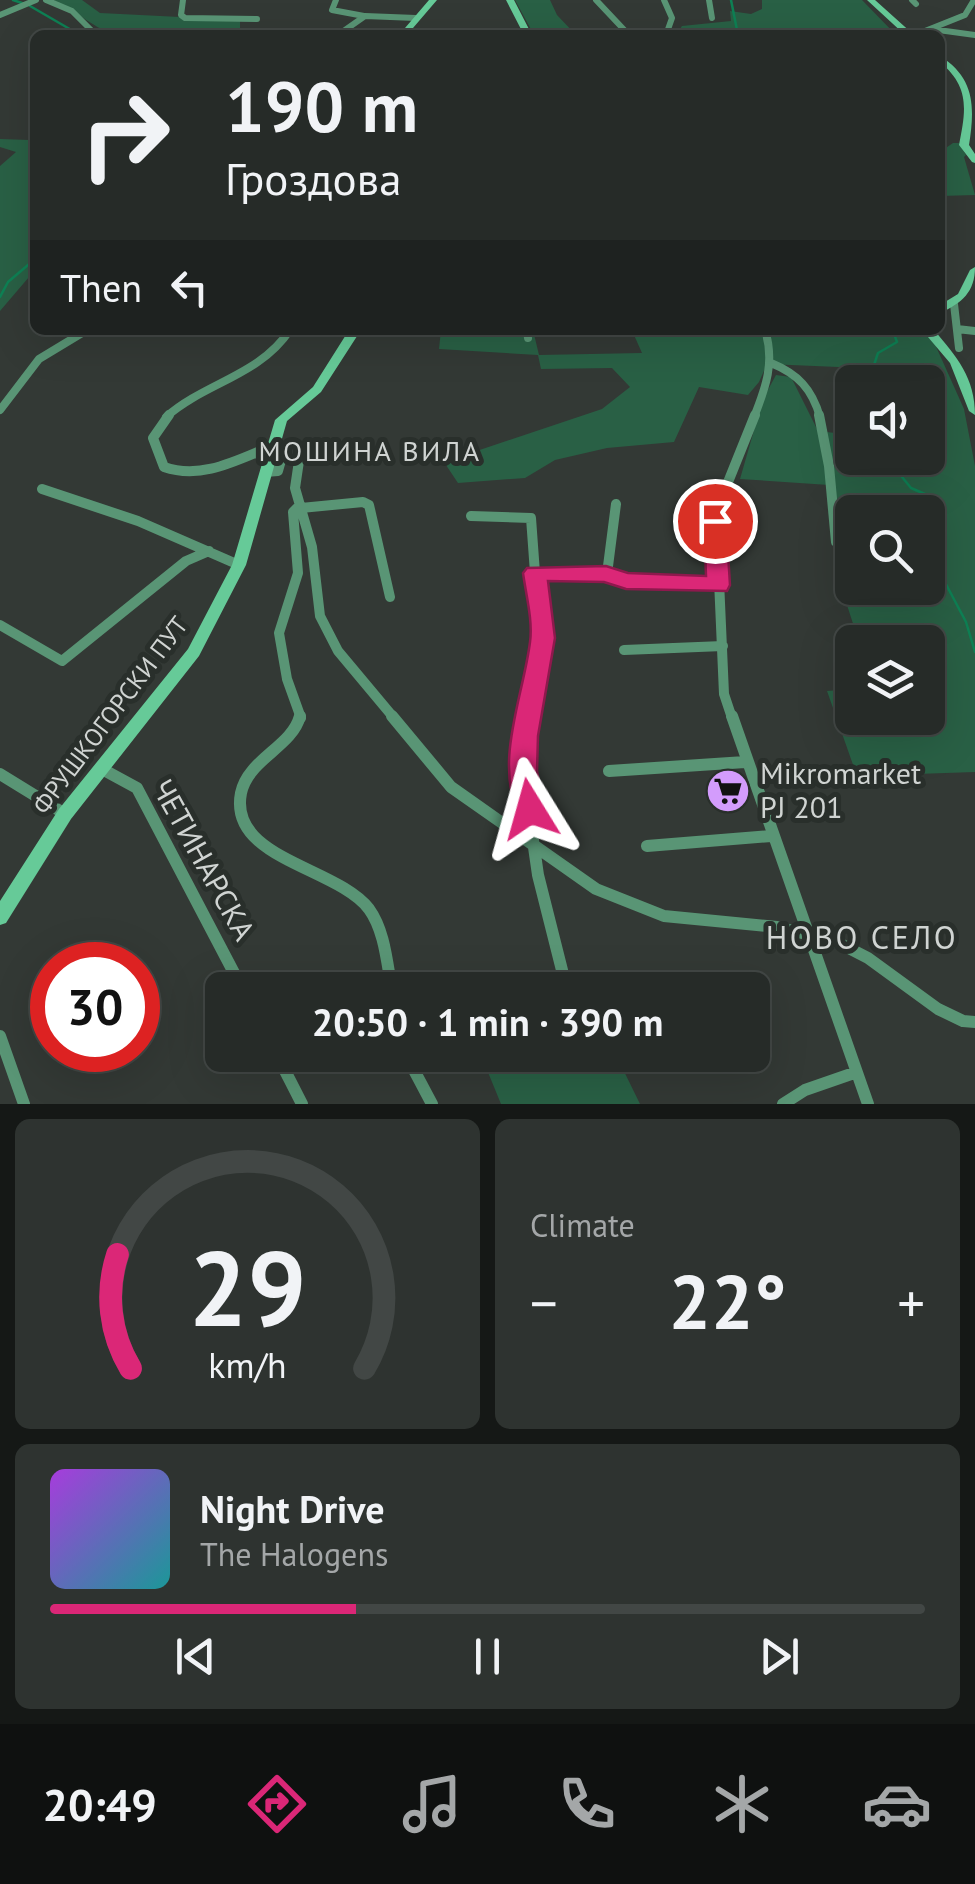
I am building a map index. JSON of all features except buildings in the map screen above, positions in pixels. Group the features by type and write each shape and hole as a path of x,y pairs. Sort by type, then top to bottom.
{"street":[{"path":"46,0 72,11 96,30"},
{"path":"183,0 184,17 257,19"},
{"path":"336,0 332,10 416,18"},
{"path":"406,30 433,0"},
{"path":"510,0 525,30"},
{"path":"596,0 624,30"},
{"path":"664,0 673,17 668,30"},
{"path":"709,0 712,18"},
{"path":"871,0 905,30"},
{"path":"902,28 929,30 964,15 974,0"},
{"path":"0,15 32,4"},
{"path":"345,30 365,16"},
{"path":"945,32 975,35"},
{"path":"945,63 964,80 972,120 964,145 975,160"},
{"path":"945,308 970,289 975,270"},
{"path":"954,304 959,348"},
{"path":"958,329 975,331"},
{"path":"0,410 39,359 78,335"},
{"path":"287,335 276,353 258,367 162,418 153,438 164,467 186,474 275,453 299,461 295,488 312,547 320,616 338,652 451,787 596,889 664,916 806,932 868,958 938,1010 975,1022"},
{"name":"ФРУШКОГОРСКИ ПУТ","path":"0,917 65,814 194,652 240,566 265,472 275,453 281,420 318,389 353,335"},
{"path":"766,335 768,381 717,506 724,694 744,762 868,1104"},
{"path":"932,335 955,362 975,411"},
{"path":"770,363 791,368 807,387 821,416 835,534"},
{"path":"42,489 138,521 240,566"},
{"path":"606,574 616,504"},
{"path":"389,972 382,938 368,909 351,890 251,838 239,810 245,780 295,731 301,718 287,680 278,629 298,578 293,512 300,506 368,505 390,597"},
{"path":"471,516 531,518 543,638 524,736 523,771 538,848 538,876 562,972"},
{"path":"0,626 3,624 62,661 186,561 208,551"},
{"path":"535,573 606,574 626,581 718,585"},
{"path":"624,650 722,646"},
{"path":"609,771 744,762"},
{"name":"ЧЕТИНАРСКА","path":"102,769 137,788 233,972"},
{"path":"0,774 65,814"},
{"path":"647,846 771,836"},
{"path":"0,1036 24,1104"},
{"path":"285,1072 302,1104"},
{"path":"415,1072 432,1104"},
{"path":"783,1104 805,1090 854,1072"}],"green space":[{"path":"53,0 82,0 100,13 240,20 240,28 103,30"},
{"path":"515,0 550,0 571,30 531,30"},
{"path":"762,0 862,0 891,30 679,30 682,26 731,21 730,11 751,14 762,9"},
{"path":"0,139 30,141 30,276 0,311 0,166 16,152 0,147"},
{"path":"959,143 966,155 975,195 945,196 945,149"},
{"path":"440,335 534,335 539,355 642,353 634,335 925,335 934,342 944,365 767,364 748,395 699,387 674,442 607,448 555,460 525,478 458,483 444,462 602,409 630,387 612,368 541,369 538,355 439,349"},
{"path":"945,367 964,409 975,466 975,772 857,776 843,735 945,735 945,625 853,625 847,605 945,605 945,495 835,495 835,514 830,514 829,485 740,479 763,399 776,375 791,377 818,431 835,433 835,475 945,475"},
{"path":"835,690 835,714 827,691"},
{"path":"488,1072 624,1072 640,1104 501,1104"}],"waterway":[{"path":"13,0 22,3"},
{"path":"731,0 737,30"},
{"path":"30,6 71,30"},
{"path":"0,297 8,282 30,263"},
{"path":"874,365 878,353 897,342 894,335"},
{"path":"900,475 911,488 927,495"},
{"path":"945,582 966,622 975,652"}],"place":[{"name":"Mikromarket PJ 201","path":"728,791"}],"district":[{"name":"МОШИНА ВИЛА","path":"370,451"},
{"name":"НОВО СЕЛО","path":"862,938"}],"route":[{"path":"530,809 523,771 524,736 543,638 535,573 606,574 626,581 718,585 715,521"}]}
